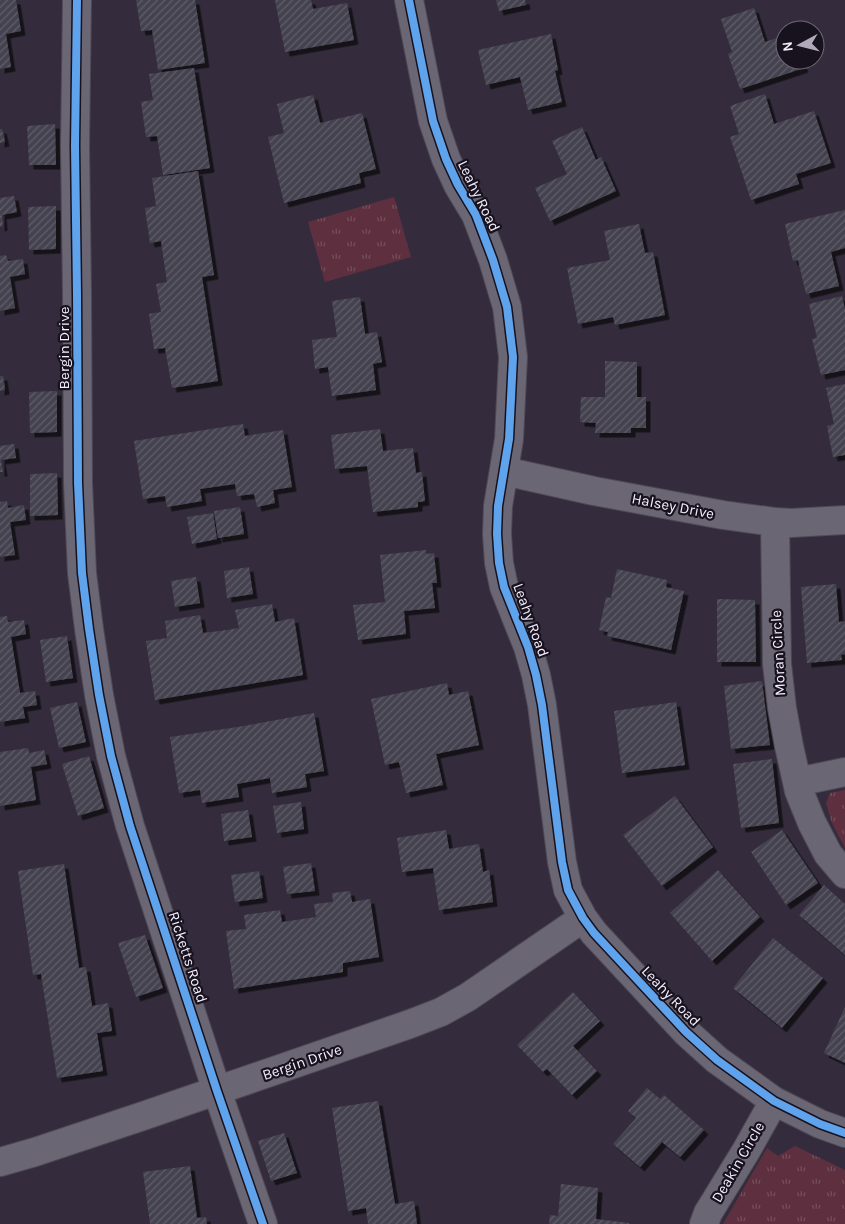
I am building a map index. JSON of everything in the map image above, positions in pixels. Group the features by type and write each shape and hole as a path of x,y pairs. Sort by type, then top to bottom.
{"street":[{"name":"Bergin Drive","path":"77,0 75,146 78,304 78,484 82,573 88,630 99,695"},
{"name":"Leahy Road","path":"409,0 433,121 446,159 458,185 476,215 493,260 507,307 513,357 509,430 498,506 497,539 499,563 504,587 528,647 536,675 542,705 562,862 568,890 583,918 613,954 686,1032 717,1060 774,1101 820,1124 845,1133"},
{"name":"Halsey Drive","path":"504,471 594,491 723,515 775,522 845,520"},
{"name":"Moran Circle","path":"775,522 777,664 782,708 797,782 812,823 828,854 845,874"},
{"name":"Ricketts Road","path":"99,695 111,756 130,826 263,1224"},
{"path":"797,782 845,772"},
{"name":"Bergin Drive","path":"0,1162 217,1091 441,1012 492,982 583,918"},
{"name":"Deakin Circle","path":"704,1224 708,1213 774,1101"}],"green space":[{"path":"394,197 411,257 325,282 308,222"},
{"path":"845,790 845,848 832,823 826,803 830,793"},
{"path":"795,1146 845,1170 845,1224 723,1224 767,1148 778,1156"}],"building":[{"path":"0,0 16,0 21,31 6,34 11,67 0,69"},
{"path":"136,0 195,0 205,63 158,70 152,30 141,31"},
{"path":"275,0 311,0 313,9 347,3 354,40 285,52"},
{"path":"496,0 525,0 526,5 499,11"},
{"path":"754,8 765,42 775,38 775,70 798,70 740,89 728,54 732,52 721,19"},
{"path":"551,34 558,70 555,71 562,102 528,110 520,77 486,85 478,50"},
{"path":"194,68 210,168 163,175 157,136 146,137 141,102 153,100 149,74"},
{"path":"765,94 774,124 814,111 831,163 796,174 799,184 751,200 730,137 739,134 730,106"},
{"path":"313,95 320,123 362,113 376,169 359,173 361,183 284,203 268,137 284,133 277,104"},
{"path":"55,124 56,165 29,165 27,126"},
{"path":"582,127 596,160 601,157 616,191 550,221 535,188 567,174 552,141"},
{"path":"0,129 2,129 5,142 0,143"},
{"path":"198,171 214,275 202,277 218,381 172,388 165,348 154,349 149,314 161,312 156,284 167,282 161,241 150,243 145,208 156,206 152,178"},
{"path":"14,196 17,212 2,215 3,226 0,227 0,198"},
{"path":"56,206 56,249 29,250 28,207"},
{"path":"845,210 845,248 831,252 839,286 806,294 798,260 793,261 785,224"},
{"path":"639,224 645,253 653,252 665,315 615,325 613,317 578,324 567,268 610,260 604,231"},
{"path":"6,255 8,261 23,259 25,274 10,277 15,308 0,311 0,256"},
{"path":"842,296 845,309 845,370 821,375 812,339 817,338 809,304"},
{"path":"360,297 365,334 377,332 382,362 373,364 376,390 332,396 328,367 315,369 312,340 337,337 332,301"},
{"path":"605,361 637,362 637,397 646,397 646,428 631,428 631,433 595,433 596,423 580,422 581,397 605,397"},
{"path":"0,376 3,376 5,390 0,391"},
{"path":"845,384 845,455 833,457 827,426 834,424 826,388"},
{"path":"57,391 57,432 30,433 29,392"},
{"path":"243,424 245,436 283,430 292,487 273,490 275,503 257,507 254,494 237,496 235,484 200,489 202,501 167,507 165,496 143,499 134,441"},
{"path":"380,429 383,451 413,448 416,473 422,472 425,501 418,502 418,507 373,512 367,466 335,469 331,435"},
{"path":"14,444 16,458 1,460 3,472 0,472 0,446"},
{"path":"57,473 58,515 30,516 30,474"},
{"path":"7,501 8,508 24,505 26,520 10,522 15,555 0,557 0,502"},
{"path":"240,507 244,534 218,538 214,511"},
{"path":"213,513 217,539 192,544 187,517"},
{"path":"426,550 426,554 434,553 437,583 432,583 435,608 404,611 406,634 358,640 353,605 385,602 380,555"},
{"path":"249,567 253,594 227,598 224,571"},
{"path":"617,569 667,580 666,587 684,591 671,650 607,636 608,632 599,630 606,597 611,598"},
{"path":"196,577 200,603 175,607 171,581"},
{"path":"836,584 839,622 845,621 845,654 841,655 842,660 807,663 801,587"},
{"path":"717,599 755,600 756,662 717,662"},
{"path":"272,604 275,622 294,618 303,675 155,700 146,641 167,638 165,621 200,615 203,633 239,628 235,610"},
{"path":"7,616 8,622 24,620 26,634 11,637 20,693 35,691 37,705 23,707 25,718 0,722 0,617"},
{"path":"67,636 73,678 46,682 40,640"},
{"path":"762,681 770,745 731,749 724,686"},
{"path":"447,683 449,695 468,691 479,745 436,754 443,785 406,793 399,762 385,765 371,699"},
{"path":"77,702 86,742 59,748 50,708"},
{"path":"676,702 685,765 622,773 614,711"},
{"path":"314,713 324,771 305,774 307,787 272,793 270,778 237,784 239,797 202,803 200,790 179,793 170,737"},
{"path":"28,748 29,753 44,750 47,764 31,767 36,800 0,806 0,752"},
{"path":"89,756 104,808 78,816 62,764"},
{"path":"772,759 779,823 741,828 733,764"},
{"path":"675,796 713,847 662,886 623,835"},
{"path":"301,802 304,829 277,833 273,806"},
{"path":"248,810 252,837 224,841 221,814"},
{"path":"446,830 449,849 479,844 483,872 489,870 493,902 439,910 433,868 402,872 397,838"},
{"path":"782,830 818,883 786,905 751,852"},
{"path":"311,863 315,891 287,894 283,867"},
{"path":"64,864 79,968 86,967 92,1006 108,1003 112,1031 97,1033 103,1071 57,1078 41,974 33,975 18,871"},
{"path":"718,870 760,917 712,961 670,913"},
{"path":"259,871 263,898 235,902 231,875"},
{"path":"824,885 845,904 845,955 799,915"},
{"path":"350,891 352,902 370,899 379,957 343,963 343,972 234,989 226,931 246,929 244,915 280,910 282,922 316,917 314,904 333,902 332,893"},
{"path":"145,935 163,988 136,997 118,943"},
{"path":"773,938 823,978 782,1028 733,988"},
{"path":"573,992 600,1021 573,1046 597,1071 572,1095 547,1069 543,1072 517,1045"},
{"path":"845,1007 845,1063 824,1053"},
{"path":"647,1088 660,1099 664,1095 704,1130 680,1157 662,1142 640,1167 613,1144 636,1118 628,1111"},
{"path":"378,1101 395,1204 414,1201 417,1224 368,1224 366,1208 348,1211 332,1108"},
{"path":"284,1133 297,1173 271,1181 258,1141"},
{"path":"190,1166 197,1218 206,1217 207,1224 150,1224 143,1172"},
{"path":"561,1184 598,1188 596,1219 629,1224 549,1224 550,1215 558,1216"}],"cycle path":[{"path":"77,0 75,146 78,483 82,573 99,695 111,756 130,826 263,1224"},
{"path":"409,0 433,121 446,159 458,185 476,215 493,260 507,307 513,357 509,439 498,506 499,563 504,587 528,647 536,675 542,705 562,862 568,890 583,918 594,933 686,1032 717,1060 774,1101 820,1124 845,1133"}]}
